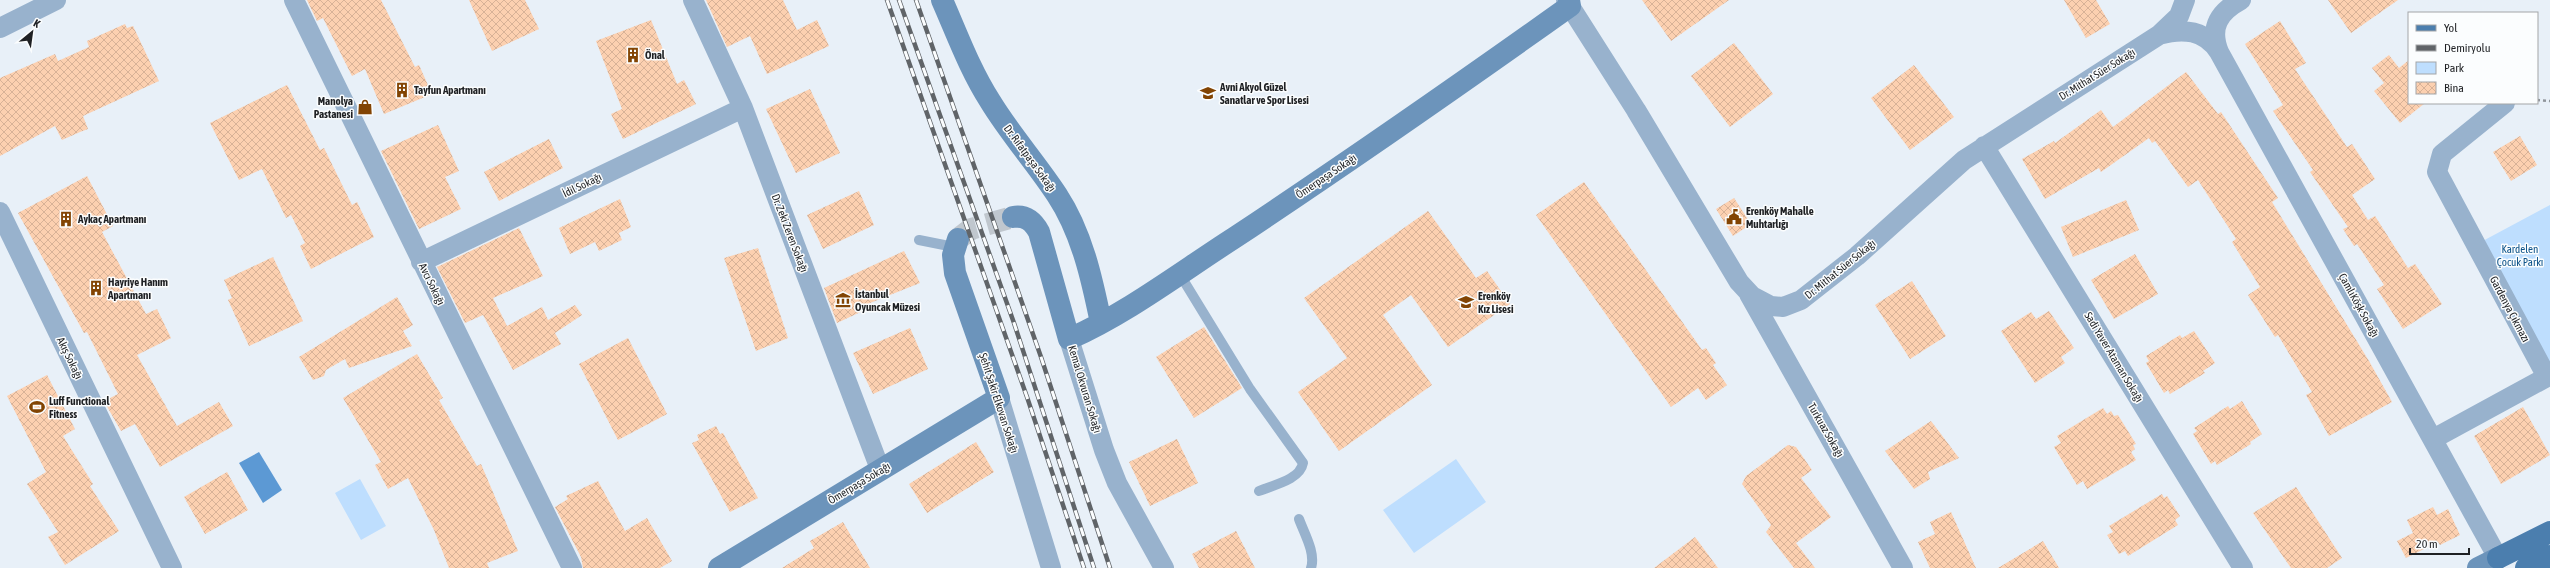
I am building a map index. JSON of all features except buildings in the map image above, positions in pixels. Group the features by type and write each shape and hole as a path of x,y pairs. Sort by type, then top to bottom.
{"main road":[{"path":"2498,558 2550,532"},
{"path":"2526,568 2550,556"}],"street":[{"path":"0,28 56,0"},
{"name":"Avcı Sokağı","path":"294,0 572,568"},
{"name":"Dr. Zeki Zeren Sokağı","path":"693,0 743,108 880,469"},
{"name":"Dr. Rıfatpaşa Sokağı","path":"942,0 971,67 990,101 1057,195 1067,214 1092,278 1101,323"},
{"name":"Dr. Mithat Süer Sokağı","path":"1568,2 1636,110 1734,274 1749,293 1766,304 1779,307 1801,300 1829,280 1950,171 1984,146 2160,35 2179,16 2185,0"},
{"path":"2219,52 2215,34 2218,18 2224,11 2240,0"},
{"name":"Ömerpaşa Sokağı","path":"1069,340 1101,323 1179,273 1410,119 1568,2"},
{"name":"Dr. Mithat Süer Sokağı","path":"2160,35 2176,32 2192,32 2208,38 2219,52"},
{"name":"ÇamlıKöşk Sokağı","path":"2219,52 2498,558"},
{"name":"Gardenya Çıkmazı","path":"2433,439 2548,380 2437,172 2442,154 2504,104"},
{"name":"İdil Sokağı","path":"421,262 743,108"},
{"name":"Sadi Yaver Ataman Sokağı","path":"1984,146 2243,568"},
{"name":"Akış Sokağı","path":"0,212 172,568"},
{"name":"Kemal Okvuran Sokağı","path":"1013,217 1026,218 1033,222 1039,232 1069,340 1104,450 1117,483 1164,568"},
{"name":"Şehit Şakir Elkovan Sokağı","path":"956,243 955,273 999,398 1051,568"},
{"name":"Turkuaz Sokağı","path":"1749,293 1902,568"},
{"name":"Ömerpaşa Sokağı","path":"719,568 999,398"},
{"path":"2478,568 2498,558"}],"lane":[{"path":"919,240 956,243"},
{"path":"1179,273 1250,389 1302,463 1300,473 1259,492"},
{"path":"1299,519 1311,552 1313,562 1311,568"}],"path":[{"path":"2538,100 2550,101"}],"green space":[{"name":"Kardelen Çocuk Parkı","path":"2550,205 2550,363 2479,243"},
{"path":"1456,459 1486,502 1414,553 1383,510"},
{"path":"360,479 386,526 361,540 335,493"}],"water":[{"path":"259,452 282,490 263,503 239,463"}],"tunnel":[{"path":"958,239 971,229 1013,217"}],"railway":[{"path":"887,0 1027,397 1084,568"},
{"path":"899,0 1014,323 1094,568"},
{"path":"916,0 1041,357 1110,568"}],"place":[{"name":"Önal","path":"633,55"},
{"name":"Tayfun Apartmanı","path":"402,90"},
{"name":"Avni Akyol Güzel Sanatlar ve Spor Lisesi","path":"1208,93"},
{"name":"Manolya Pastanesi","path":"365,107"},
{"name":"Erenköy Mahalle Muhtarlığı","path":"1734,217"},
{"name":"Aykaç Apartmanı","path":"66,219"},
{"name":"Hayriye Hanım Apartmanı","path":"96,288"},
{"name":"İstanbul Oyuncak Müzesi","path":"843,300"},
{"name":"Erenköy Kız Lisesi","path":"1466,302"},
{"name":"Luff Functional Fitness","path":"37,407"}]}
